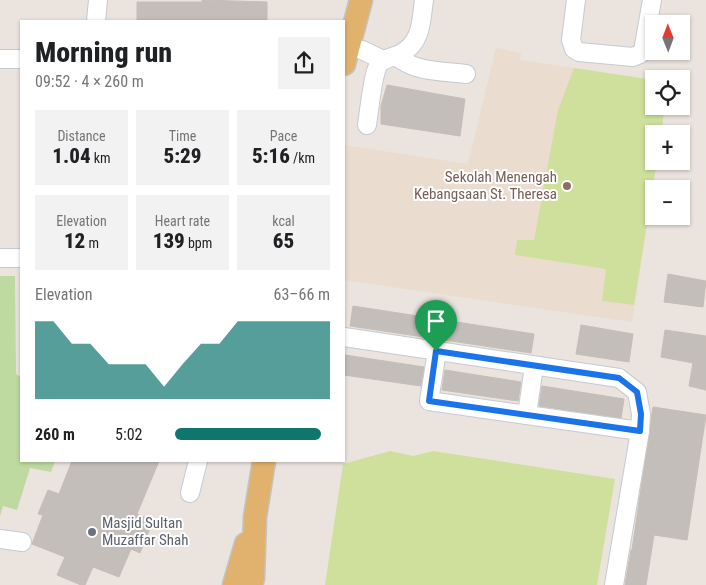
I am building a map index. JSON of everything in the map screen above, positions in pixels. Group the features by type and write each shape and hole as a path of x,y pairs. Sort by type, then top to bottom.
{"main road":[{"path":"345,60 361,0"},
{"path":"247,583 264,462"}],"street":[{"path":"96,20 98,0"},
{"path":"367,124 376,69 390,58 410,47 420,34 424,0"},
{"path":"576,0 571,40 574,49 579,52 633,57 643,51 652,0"},
{"path":"345,60 362,50 416,67 466,74"},
{"path":"0,59 20,59"},
{"path":"0,258 20,258"},
{"path":"345,337 619,378 637,392 641,414 640,431 614,585"},
{"path":"436,351 429,401 640,431"},
{"path":"527,415 534,366"},
{"path":"190,493 198,462"},
{"path":"0,539 22,542"}],"shaded area":[{"name":"Sekolah Menengah Kebangsaan St. Theresa","path":"496,48 521,53 520,60 645,79 645,115 664,115 662,125 645,125 645,170 656,170 654,180 645,180 645,225 647,225 632,322 345,280 345,145 468,164"}],"green space":[{"path":"574,68 645,79 645,115 664,115 662,125 645,125 645,170 656,170 654,180 645,180 645,225 647,225 634,305 602,301 606,269 515,255 517,240 534,240 558,110"},
{"path":"0,276 15,276 16,374 20,376 20,462 55,462 51,472 30,468 17,510 3,506 0,516"},
{"path":"390,451 413,456 433,451 615,479 597,585 325,585 343,464"}],"building":[{"path":"202,0 267,2 267,20 137,20 137,2 202,2"},
{"path":"387,85 465,99 460,136 381,124 381,106"},
{"path":"668,274 706,281 703,307 664,302"},
{"path":"353,306 534,334 531,353 350,326"},
{"path":"581,325 633,334 629,362 576,354"},
{"path":"665,330 706,336 706,390 689,386 693,363 661,357"},
{"path":"345,355 424,367 421,386 345,375"},
{"path":"445,370 521,382 518,401 442,390"},
{"path":"542,386 624,399 621,418 539,406"},
{"path":"653,407 706,415 687,540 654,535 646,585 625,585 632,550"},
{"name":"Masjid Sultan Muzaffar Shah","path":"72,462 159,462 137,514 153,521 140,553 131,549 119,577 93,567 85,585 81,585 57,575 65,557 32,544 43,515 38,514 48,490 59,494"}],"place":[{"name":"Sekolah Menengah Kebangsaan St. Theresa","path":"567,186"},
{"name":"Masjid Sultan Muzaffar Shah","path":"92,532"}],"route":[{"path":"436,351 619,378 637,392 641,414 640,431 429,401 436,351"}]}
